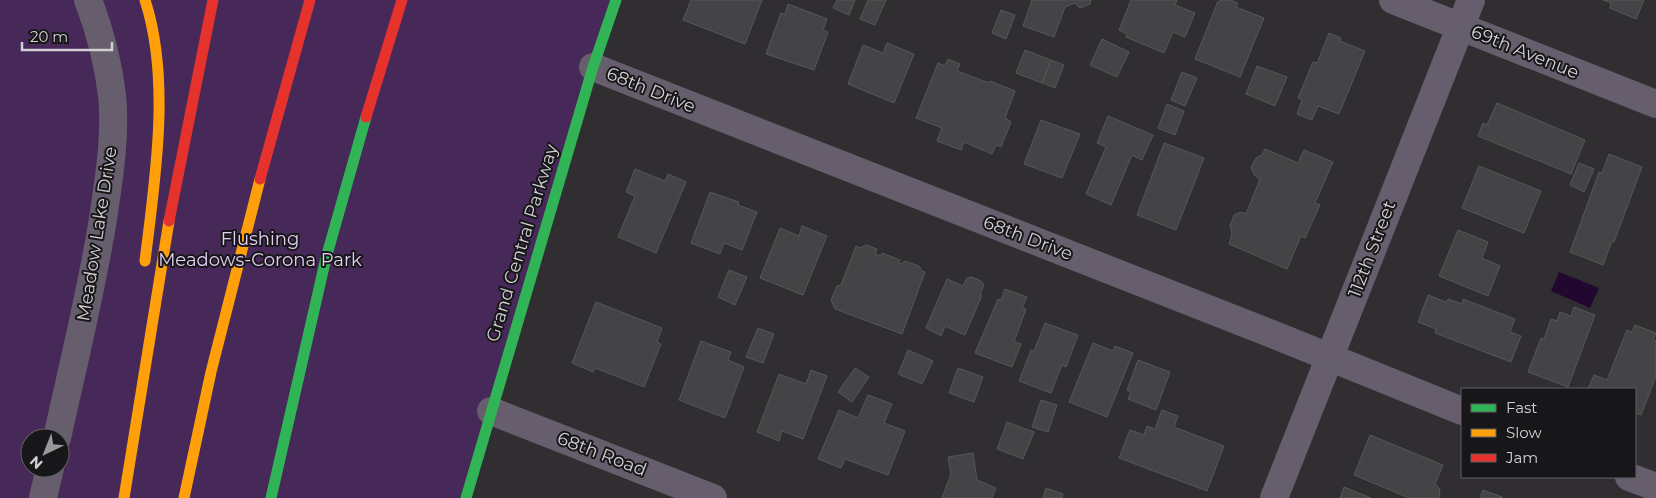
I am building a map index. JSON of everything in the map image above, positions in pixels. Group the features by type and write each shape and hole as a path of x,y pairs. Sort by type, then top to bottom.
{"main road":[{"path":"144,275 154,180 159,81 157,48 151,15 145,0"},
{"path":"124,498 144,363 212,0"},
{"path":"184,498 252,208 310,0"},
{"path":"271,498 317,294 337,217 375,84 402,0"},
{"name":"Grand Central Parkway","path":"466,498 490,411 593,67 616,0"},
{"path":"142,323 144,363"}],"street":[{"name":"Meadow Lake Drive","path":"59,428 98,249 112,146 112,96 107,62 99,28 88,0"},
{"name":"69th Avenue","path":"1393,0 1656,104"},
{"name":"112th Street","path":"1274,498 1471,0"},
{"name":"68th Drive","path":"593,67 1461,411"},
{"name":"68th Road","path":"490,411 713,498"},
{"path":"43,498 48,478"},
{"path":"1632,478 1656,487"}],"green space":[{"name":"Flushing Meadows-Corona Park","path":"0,0 616,0 466,498 0,498"}],"shaded area":[{"path":"1559,272 1599,288 1590,308 1551,291"}],"building":[{"path":"691,0 762,0 745,44 683,20"},
{"path":"837,0 855,0 849,15 833,8"},
{"path":"868,0 886,0 875,25 860,19"},
{"path":"1032,0 1091,0 1090,4 1080,8 1075,3 1065,7 1054,37 1023,26"},
{"path":"1131,0 1177,0 1175,5 1195,13 1185,37 1173,32 1164,53 1126,37 1127,34 1119,30"},
{"path":"1221,0 1230,0 1238,3 1236,7 1264,18 1240,77 1195,59 1218,1 1220,2"},
{"path":"1603,0 1644,0 1636,19 1610,8 1611,3"},
{"path":"788,4 827,19 823,30 828,32 814,70 766,54 781,13 785,14"},
{"path":"1001,10 1015,15 1006,39 992,33"},
{"path":"1329,33 1341,38 1340,41 1365,51 1339,114 1318,106 1312,120 1297,114 1302,100 1298,98 1313,62 1317,63"},
{"path":"1102,39 1129,52 1117,77 1090,65"},
{"path":"887,43 914,54 894,103 848,84 863,45 883,53"},
{"path":"1025,50 1051,60 1042,83 1016,73"},
{"path":"948,59 960,64 957,71 1015,91 1005,118 1011,122 1001,147 996,145 992,154 964,142 961,150 937,141 942,128 916,118 938,63 945,66"},
{"path":"1051,60 1064,65 1055,88 1042,83"},
{"path":"1257,66 1287,77 1275,106 1246,94"},
{"path":"1182,72 1197,78 1185,106 1171,100"},
{"path":"1497,103 1585,140 1571,174 1478,136 1483,123 1487,125"},
{"path":"1167,104 1184,111 1175,135 1158,128"},
{"path":"1108,116 1153,135 1142,160 1132,155 1111,205 1086,194 1106,147 1097,143"},
{"path":"1041,120 1080,134 1062,178 1024,164"},
{"path":"1164,143 1204,158 1176,230 1137,215"},
{"path":"1265,149 1298,163 1304,150 1333,162 1315,203 1320,205 1305,238 1301,236 1287,269 1229,244 1232,234 1230,226 1234,215 1241,212 1246,214 1260,179 1254,175 1251,167 1256,158 1262,155"},
{"path":"1609,154 1642,167 1614,242 1612,241 1603,265 1570,252 1599,172 1602,173"},
{"path":"1579,163 1594,169 1584,192 1570,185"},
{"path":"1479,166 1541,191 1524,233 1462,208"},
{"path":"635,169 665,181 668,174 686,182 656,253 618,237 635,196 626,192"},
{"path":"710,192 739,202 738,205 757,212 742,250 724,243 720,254 691,243"},
{"path":"802,226 827,236 803,295 760,278 780,228 799,236"},
{"path":"1458,230 1488,242 1482,258 1500,266 1488,296 1439,276"},
{"path":"866,245 877,249 875,254 881,256 882,253 900,260 899,264 905,261 919,266 925,272 902,334 835,309 831,300 837,286 841,285 856,246 861,248"},
{"path":"729,270 747,277 735,305 718,297"},
{"path":"972,277 981,281 984,285 980,294 982,295 965,335 945,326 941,336 926,328 947,279 963,286 967,278"},
{"path":"1005,289 1027,297 1022,308 1026,309 1014,342 1021,344 1012,367 975,353 998,299 1001,300"},
{"path":"1428,295 1446,302 1448,299 1462,304 1463,299 1515,319 1510,332 1521,336 1511,362 1435,333 1436,329 1418,322"},
{"path":"596,302 662,328 657,342 661,344 644,387 595,368 593,372 572,363"},
{"path":"1574,307 1595,315 1568,387 1528,372 1541,338 1544,339 1551,319 1557,321 1560,312 1571,316"},
{"path":"1045,323 1078,335 1066,367 1062,365 1051,393 1019,381 1031,350 1034,351"},
{"path":"1635,325 1656,333 1653,340 1656,341 1656,376 1641,415 1636,413 1636,388 1588,388 1594,375 1607,380 1627,330 1632,332"},
{"path":"758,328 774,334 763,363 746,357"},
{"path":"701,341 731,352 728,360 744,367 725,418 679,400"},
{"path":"1093,343 1113,351 1115,346 1133,353 1107,417 1069,402"},
{"path":"908,350 933,361 922,384 898,374"},
{"path":"1138,360 1170,372 1156,410 1128,399 1131,392 1127,390"},
{"path":"855,368 869,377 852,402 838,392"},
{"path":"958,368 983,377 974,402 949,393"},
{"path":"811,370 827,376 803,439 782,431 779,441 757,432 779,374 806,384"},
{"path":"868,395 892,404 884,423 905,431 888,475 845,459 841,468 818,459 839,410 858,418"},
{"path":"1041,400 1057,405 1048,432 1032,427"},
{"path":"1162,410 1178,416 1174,427 1224,446 1207,491 1119,458 1130,430 1144,435 1147,426 1155,429"},
{"path":"1007,422 1034,432 1023,459 997,449"},
{"path":"1370,435 1443,465 1435,484 1440,489 1439,498 1409,498 1354,475"},
{"path":"973,453 977,480 996,488 992,498 942,498 951,474 948,457"},
{"path":"1344,487 1371,498 1340,498"},
{"path":"1046,488 1063,494 1062,498 1043,498"},
{"path":"1483,490 1502,497 1502,498 1480,498"}],"traffic: fast":[{"path":"466,498 593,67 616,0"},
{"path":"271,498 326,258 366,117"}],"traffic: slow":[{"path":"145,0 153,31 159,96 156,163 145,261"},
{"path":"184,498 211,372 260,179"},
{"path":"124,498 169,221"}],"traffic: jam":[{"path":"169,221 213,0"},
{"path":"260,179 310,0"},
{"path":"366,117 402,0"}]}
